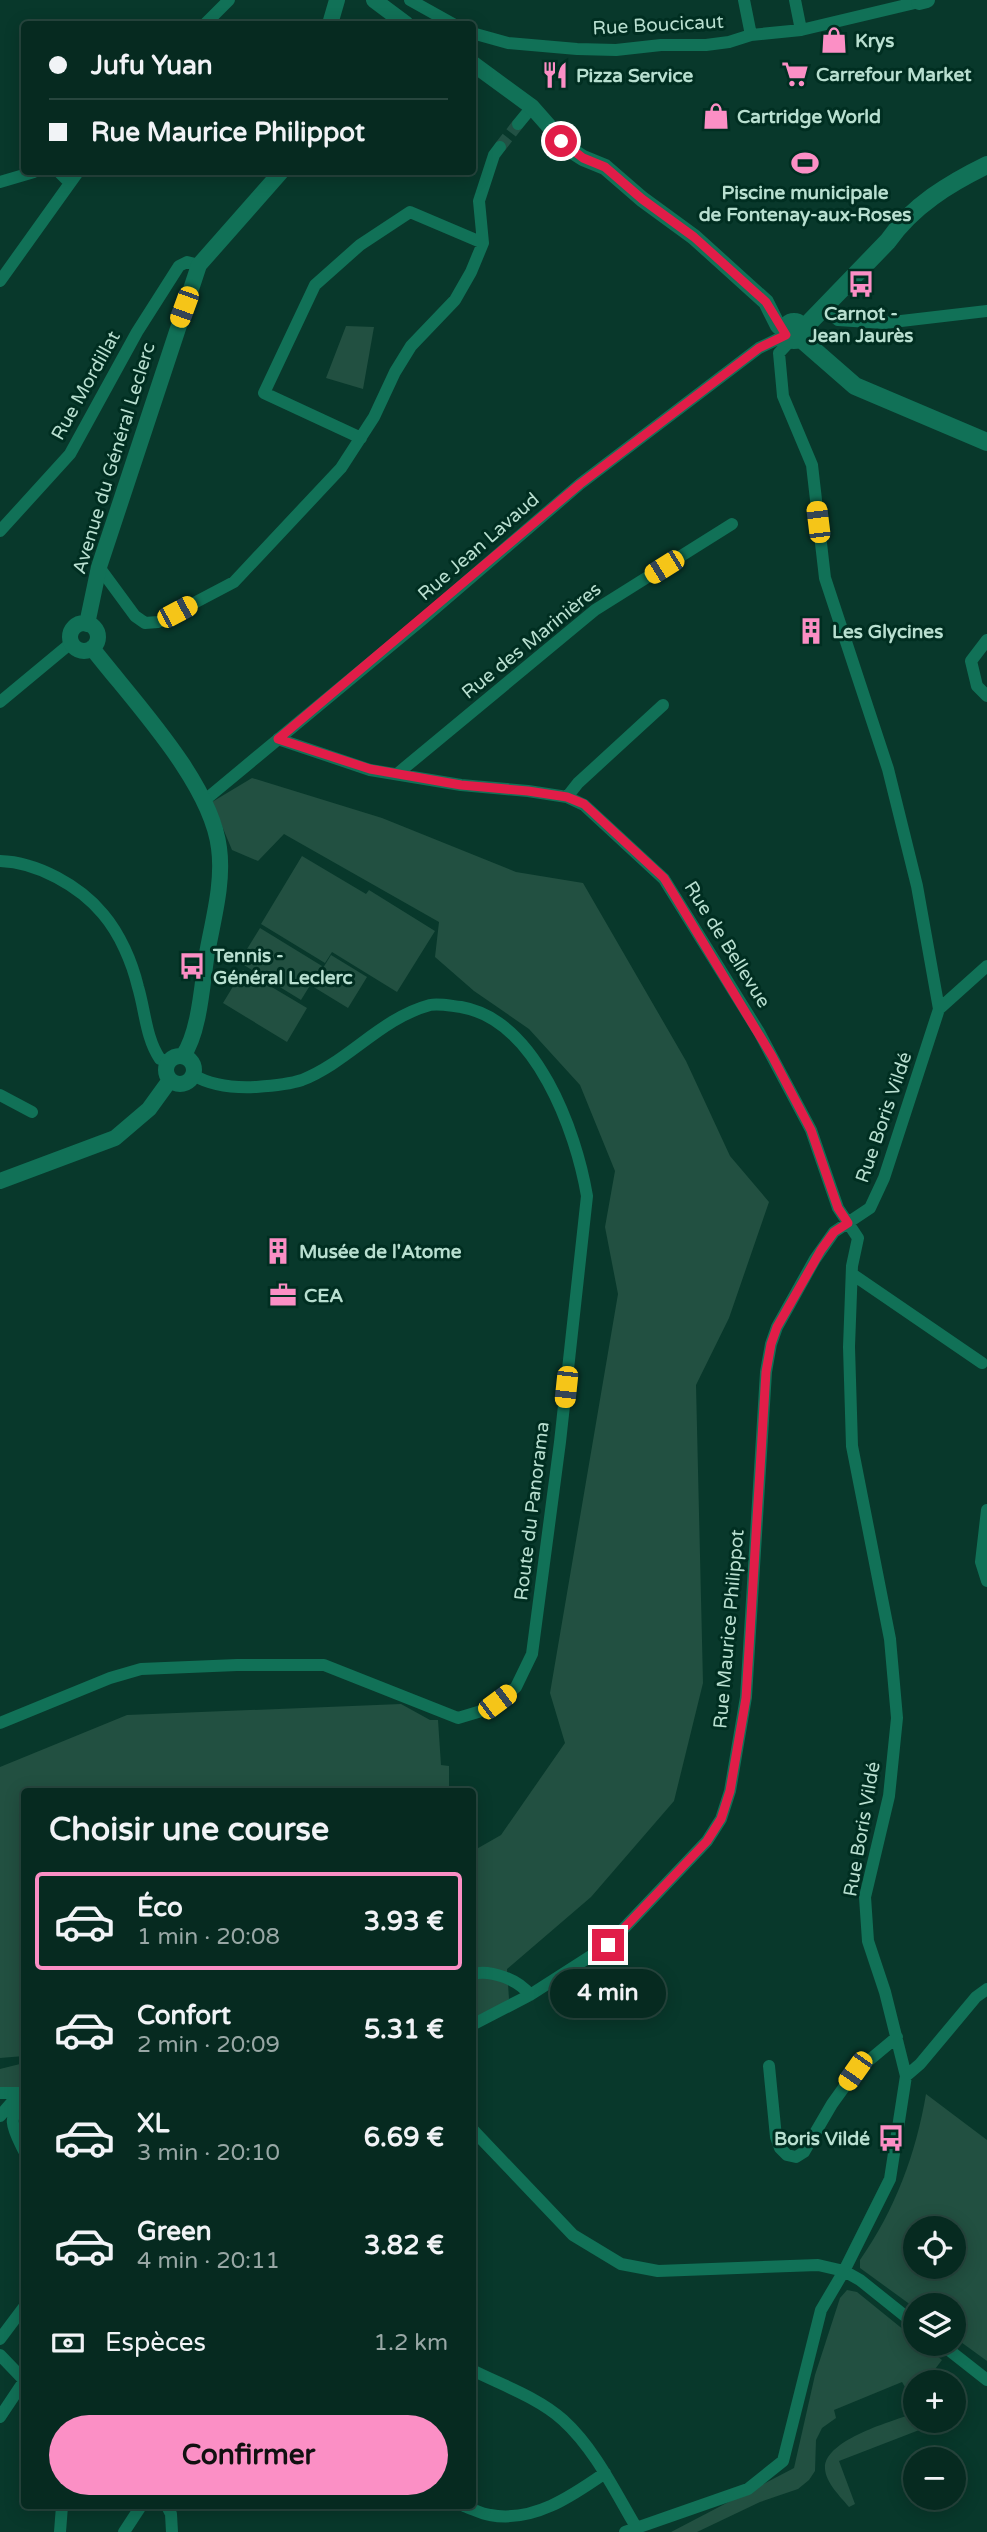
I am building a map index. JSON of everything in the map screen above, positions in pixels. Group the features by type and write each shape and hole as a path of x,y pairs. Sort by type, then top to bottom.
{"main road":[{"path":"987,165 951,183 898,226 888,241 824,309 793,335 855,386 987,442"}],"street":[{"path":"208,21 229,0"},
{"path":"331,21 337,0"},
{"path":"374,0 402,21"},
{"path":"410,0 448,21"},
{"path":"744,0 751,36"},
{"path":"795,0 800,30"},
{"name":"Rue Boucicaut","path":"476,34 508,43 616,50 661,45 706,45 800,30 923,1"},
{"path":"476,66 532,107 569,149 605,167 642,199 694,237 766,302 778,326 793,335 779,353 767,346"},
{"path":"518,124 532,107"},
{"path":"99,568 135,616 145,623 158,622 234,582 319,494 361,438 411,346 455,300 471,272 483,243 480,201 494,155 500,147"},
{"path":"0,182 24,175"},
{"path":"62,175 70,183"},
{"path":"0,281 76,175"},
{"name":"Avenue du Général Leclerc","path":"87,624 99,568 199,265 278,175"},
{"path":"361,438 264,393 315,285 360,245 410,212 483,243"},
{"name":"Rue Mordillat","path":"0,531 70,454 137,332 179,266 187,262 199,265"},
{"path":"824,309 838,320 884,323 987,311"},
{"name":"Rue Jean Lavaud","path":"205,800 580,484 759,348 793,335"},
{"name":"Rue Boris Vildé","path":"779,353 783,396 812,465 825,578 888,769 917,886 939,1009 884,1178 870,1208 848,1223 858,1238 852,1274 849,1347 852,1446 890,1639 898,1718 889,1796 865,1897 868,1941 906,2076"},
{"name":"Rue des Marinières","path":"397,774 595,610 732,524"},
{"path":"82,623 92,626 97,634 96,644 92,648 80,650 71,643 73,629 82,623"},
{"path":"987,640 971,661 976,686 987,696"},
{"path":"0,702 71,643"},
{"path":"92,648 181,763 205,800 219,847 220,867 191,1044 166,1068 170,1080"},
{"path":"567,797 578,783 663,705"},
{"name":"Rue de Bellevue","path":"278,739 370,769 461,785 567,797 584,804 664,878 772,1056 811,1130 838,1208 848,1223"},
{"path":"0,861 47,872 87,898 104,915 121,940 138,984 153,1049 160,1059 176,1058 193,1063 193,1075 183,1083 170,1080"},
{"path":"939,1009 987,966"},
{"name":"Route du Panorama","path":"0,1723 110,1678 141,1670 237,1665 324,1665 368,1680 458,1718 488,1709 516,1687 532,1654 560,1441 587,1196 581,1162 546,1077 524,1048 497,1022 470,1009 432,1004 406,1014 323,1070 300,1081 235,1088 203,1081 193,1075"},
{"path":"0,1181 115,1138 149,1109 170,1080"},
{"path":"0,1095 32,1112"},
{"name":"Rue Maurice Philippot","path":"476,2023 530,1996 608,1945 707,1841 721,1819 730,1791 746,1698 766,1372 771,1344 777,1327 821,1250 834,1232 848,1223"},
{"path":"852,1274 982,1363"},
{"path":"987,1510 981,1562 987,1581"},
{"path":"476,1973 507,1978 524,1988 530,1996"},
{"path":"476,2372 542,2405 562,2419 585,2444 605,2473 633,2530 748,2489 783,2461 821,2310 844,2271 890,2179 906,2076 920,2064 976,1997 987,1989"},
{"path":"769,2066 776,2137 786,2155 796,2157 804,2152 855,2071 897,2037"},
{"path":"0,2093 21,2095"},
{"path":"21,2097 0,2118 21,2135"},
{"path":"21,2098 13,2116 13,2129 21,2145"},
{"path":"476,2133 573,2235 621,2264 658,2271 818,2265 844,2271 860,2280 903,2314"},
{"path":"0,2339 21,2311"},
{"path":"0,2355 21,2378"},
{"path":"957,2356 987,2380"},
{"path":"0,2417 21,2386"},
{"path":"473,2509 491,2515 524,2515 559,2503 605,2473"},
{"path":"60,2532 62,2509"},
{"path":"124,2532 139,2509"},
{"path":"168,2509 172,2532"}],"green space":[{"path":"346,326 374,327 363,389 326,378"},
{"path":"252,778 382,818 516,872 583,883 686,1061 730,1156 769,1202 729,1318 696,1385 703,1683 674,1801 591,1897 507,1969 509,1999 476,2023 476,1849 501,1835 565,1743 550,1693 618,1294 605,1227 615,1171 580,1085 529,1029 474,991 435,957 439,922 284,834 258,861 232,850 212,802"},
{"path":"302,856 366,894 369,890 435,931 397,992 332,952 325,963 261,924"},
{"path":"260,928 322,966 301,1000 239,962"},
{"path":"331,955 367,977 348,1008 312,986"},
{"path":"243,970 307,1008 287,1042 223,1003"},
{"path":"401,1704 430,1720 438,1720 441,1765 449,1766 449,1788 21,1788 21,2056 0,2058 0,1767 127,1715"},
{"path":"21,2064 21,2090 0,2089 0,2069"},
{"path":"926,2094 987,2140 987,2361 966,2346 966,2293 903,2293 903,2299 860,2268 860,2260 894,2201 916,2138"},
{"path":"847,2290 857,2292 903,2329 903,2356 937,2356 942,2360 934,2370 903,2370 903,2384 834,2410 836,2418 822,2428 816,2440 815,2471 798,2489 760,2502 697,2532 671,2532 794,2468 815,2375 840,2298"},
{"path":"903,2417 903,2433 911,2433 839,2461 855,2504 849,2507 828,2479 825,2469 827,2459 847,2441"}],"tunnel":[{"path":"500,147 518,124"}],"place":[{"name":"Krys","path":"834,40"},
{"name":"Carrefour Market","path":"795,74"},
{"name":"Pizza Service","path":"555,75"},
{"name":"Cartridge World","path":"716,116"},
{"name":"Piscine municipale de Fontenay-aux-Roses","path":"805,163"},
{"name":"Carnot - Jean Jaurès","path":"861,284"},
{"name":"Les Glycines","path":"811,631"},
{"name":"Tennis - Général Leclerc","path":"192,966"},
{"name":"Musée de l'Atome","path":"278,1251"},
{"name":"CEA","path":"283,1295"},
{"name":"Boris Vildé","path":"891,2138"}],"route":[{"path":"561,141 583,158 605,167 642,199 694,237 766,302 778,326 786,335 759,348 580,484 278,739 370,769 461,785 567,797 584,804 664,878 772,1056 811,1130 838,1208 848,1223 834,1232 821,1250 777,1327 771,1344 766,1372 746,1698 730,1791 721,1819 707,1841 686,1865 608,1945"}]}
